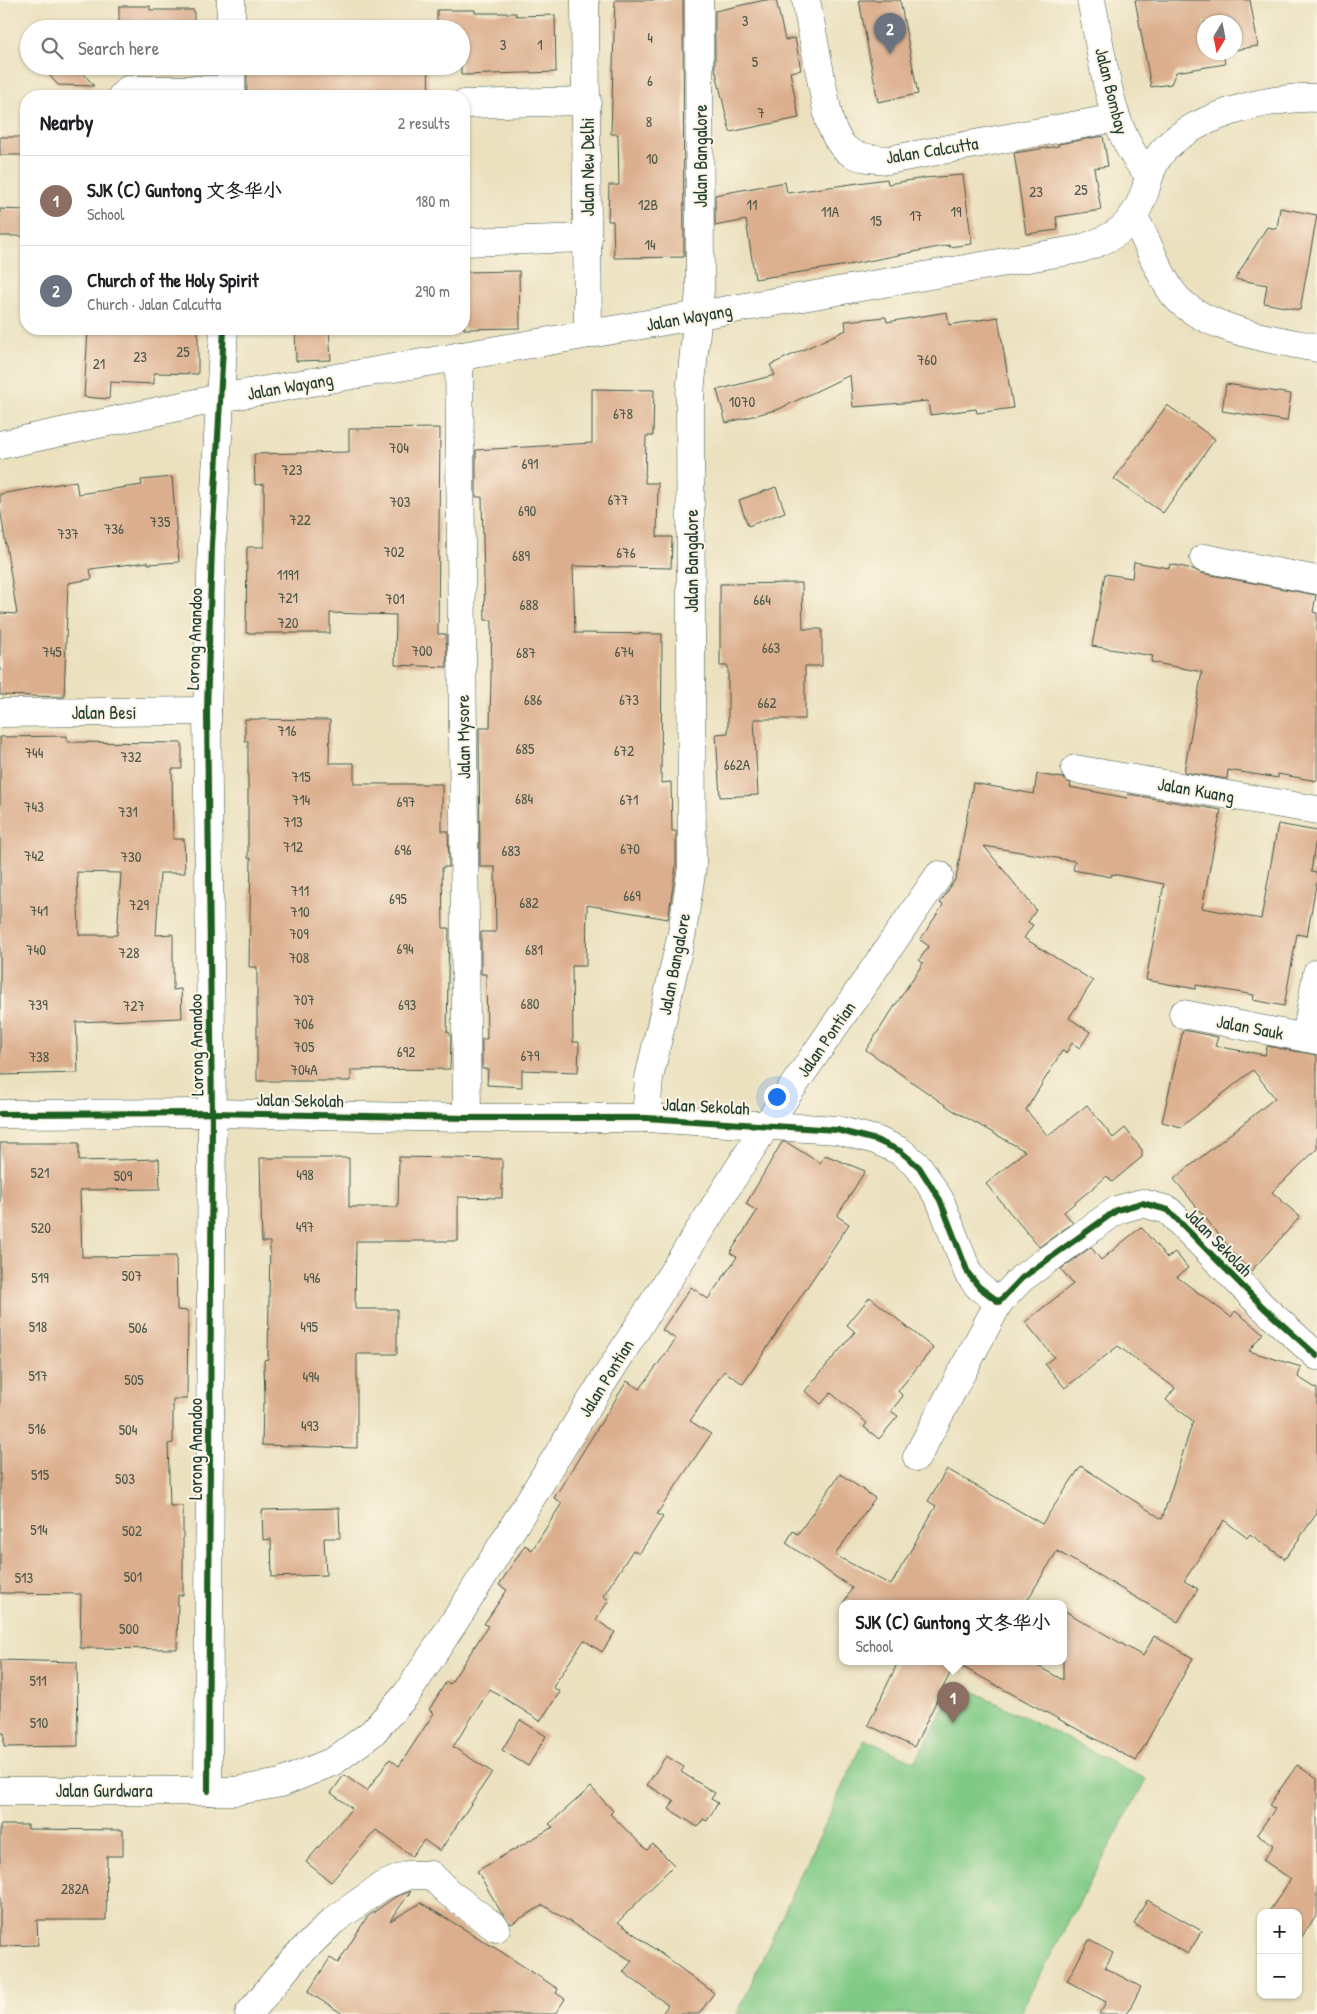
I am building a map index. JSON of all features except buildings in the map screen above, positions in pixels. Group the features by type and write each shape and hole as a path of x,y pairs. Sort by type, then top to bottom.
{"street":[{"path":"231,0 231,20"},
{"name":"Jalan New Delhi","path":"585,0 588,334"},
{"name":"Jalan Bangalore","path":"646,1118 649,1078 682,933 692,867 690,394 698,315 699,0"},
{"name":"Jalan Calcutta","path":"806,0 829,120 835,139 848,152 864,159 888,160 1116,118"},
{"name":"Jalan Bombay","path":"1091,0 1116,118 1128,148 1138,164 1150,175"},
{"path":"128,90 231,84"},
{"name":"Jalan Wayang","path":"0,445 220,398 1080,249 1106,241 1123,228 1133,216 1159,156 1172,142 1194,128 1232,111 1300,98 1317,98"},
{"path":"470,104 587,101"},
{"path":"1133,216 1173,293 1197,315 1250,333 1317,348"},
{"path":"470,242 588,238"},
{"name":"Lorong Anandoo","path":"208,1791 212,1113 207,711 212,545 224,335"},
{"name":"Jalan Mysore","path":"459,356 467,1118"},
{"path":"1204,558 1317,580"},
{"name":"Jalan Besi","path":"0,713 207,711"},
{"name":"Jalan Kuang","path":"1075,769 1317,810"},
{"name":"Jalan Pontian","path":"208,1791 234,1791 281,1783 334,1762 372,1732 406,1695 462,1610 767,1124 939,875"},
{"path":"1311,1039 1317,973"},
{"name":"Jalan Sauk","path":"1183,1014 1311,1039"},
{"name":"Jalan Sekolah","path":"0,1114 212,1113 467,1118 646,1118 767,1124 837,1130 876,1140 900,1151 919,1167 940,1200 968,1273 979,1287 999,1302 1022,1278 1117,1210 1142,1202 1168,1210 1262,1307 1317,1356"},
{"path":"917,1457 999,1302"},
{"name":"Jalan Gurdwara","path":"0,1791 208,1791"},
{"path":"250,2014 293,1960 334,1921 382,1886 408,1875 431,1875 448,1892 496,1928"}],"green space":[{"path":"958,1683 1146,1779 1019,2014 737,2014 864,1739 915,1762"}],"cycle path":[{"path":"208,1791 212,1113 207,711 212,545 224,335"},
{"path":"0,1114 212,1113 467,1118 646,1118 837,1130 876,1140 900,1151 919,1167 940,1200 968,1273 979,1287 999,1302 1022,1278 1117,1210 1142,1203 1168,1210 1263,1307 1317,1356"}],"place":[{"name":"Church of the Holy Spirit","path":"890,54"},
{"name":"SJK (C) Guntong 文冬华小","path":"953,1723"}]}
